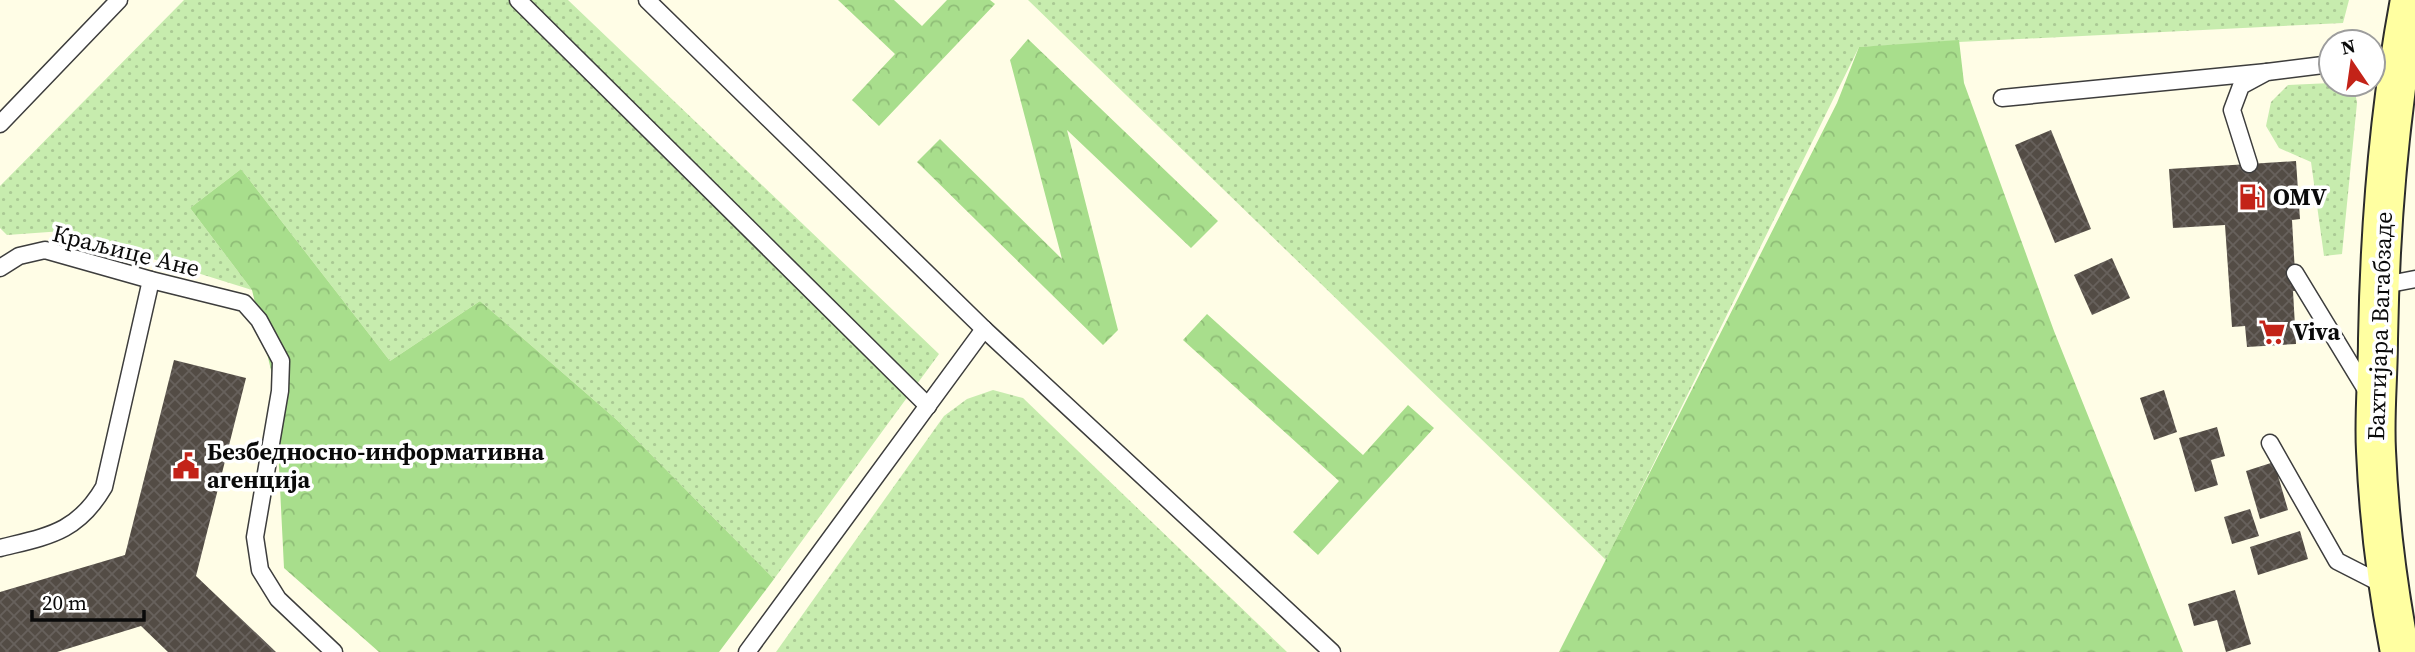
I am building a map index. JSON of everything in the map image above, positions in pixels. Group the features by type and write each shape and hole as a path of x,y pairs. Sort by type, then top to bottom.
{"main road":[{"name":"Бахтијара Вагабзаде","path":"2387,56 2410,0"},
{"name":"Бахтијара Вагабзаде","path":"2386,98 2385,168 2397,283 2377,407 2376,449 2383,549 2400,652"}],"lane":[{"path":"0,124 119,0"},
{"path":"519,0 928,406"},
{"path":"647,0 984,329 1332,652"},
{"path":"2002,98 2317,66"},
{"path":"2249,164 2232,110 2241,86 2267,72"},
{"name":"Краљице Ане","path":"0,268 19,256 45,250 244,303 264,328 281,361 280,391 255,537 260,570 278,599 334,652"},
{"path":"2295,272 2377,407"},
{"path":"0,548 48,536 70,525 92,506 104,487 151,280"},
{"path":"747,652 984,329"},
{"path":"2270,443 2337,561 2388,587"}],"green space":[{"path":"184,0 568,0 939,354 774,579 617,420 480,301 390,361 241,169 190,208 252,290 63,231 7,235 0,228 0,186"},
{"path":"838,0 894,0 922,26 947,0 990,0 995,4 879,126 852,100 895,54"},
{"path":"1028,0 2349,0 2343,23 1859,47 1606,560"},
{"path":"1028,39 1218,221 1191,248 1067,130 1118,330 1103,345 917,162 940,139 1062,259 1010,60"},
{"path":"1959,40 1964,83 2054,331 2183,652 1559,652 1837,103 1859,47"},
{"path":"2317,84 2317,98 2356,98 2342,254 2324,256 2311,162 2279,148 2266,126 2271,102 2288,85"},
{"path":"241,169 390,361 480,301 617,420 774,579 719,652 379,652 284,568 275,387 252,290 190,208"},
{"path":"1207,314 1363,455 1408,405 1434,428 1318,555 1293,532 1339,481 1183,340"},
{"path":"993,390 1023,398 1287,652 776,652 944,416 967,399"}],"building":[{"path":"2051,130 2091,229 2055,243 2015,145"},
{"path":"2296,161 2300,219 2292,220 2296,344 2247,347 2245,326 2232,327 2225,225 2173,228 2169,169"},
{"path":"2112,258 2130,298 2092,315 2074,275"},
{"name":"Безбедносно-информативна агенција","path":"174,360 246,378 196,576 276,652 168,652 141,626 57,652 0,652 0,592 125,555"},
{"path":"2164,390 2177,432 2154,440 2140,398"},
{"path":"2217,427 2225,456 2211,460 2218,485 2195,492 2179,438"},
{"path":"2274,462 2288,510 2260,519 2246,471"},
{"path":"2250,509 2259,536 2232,544 2224,517"},
{"path":"2300,531 2308,559 2258,575 2250,547"},
{"path":"2235,590 2251,644 2226,652 2217,620 2194,626 2188,604"}],"place":[{"name":"OMV","path":"2252,197"},
{"name":"Viva","path":"2272,332"},
{"name":"Безбедносно-информативна агенција","path":"186,466"}]}
